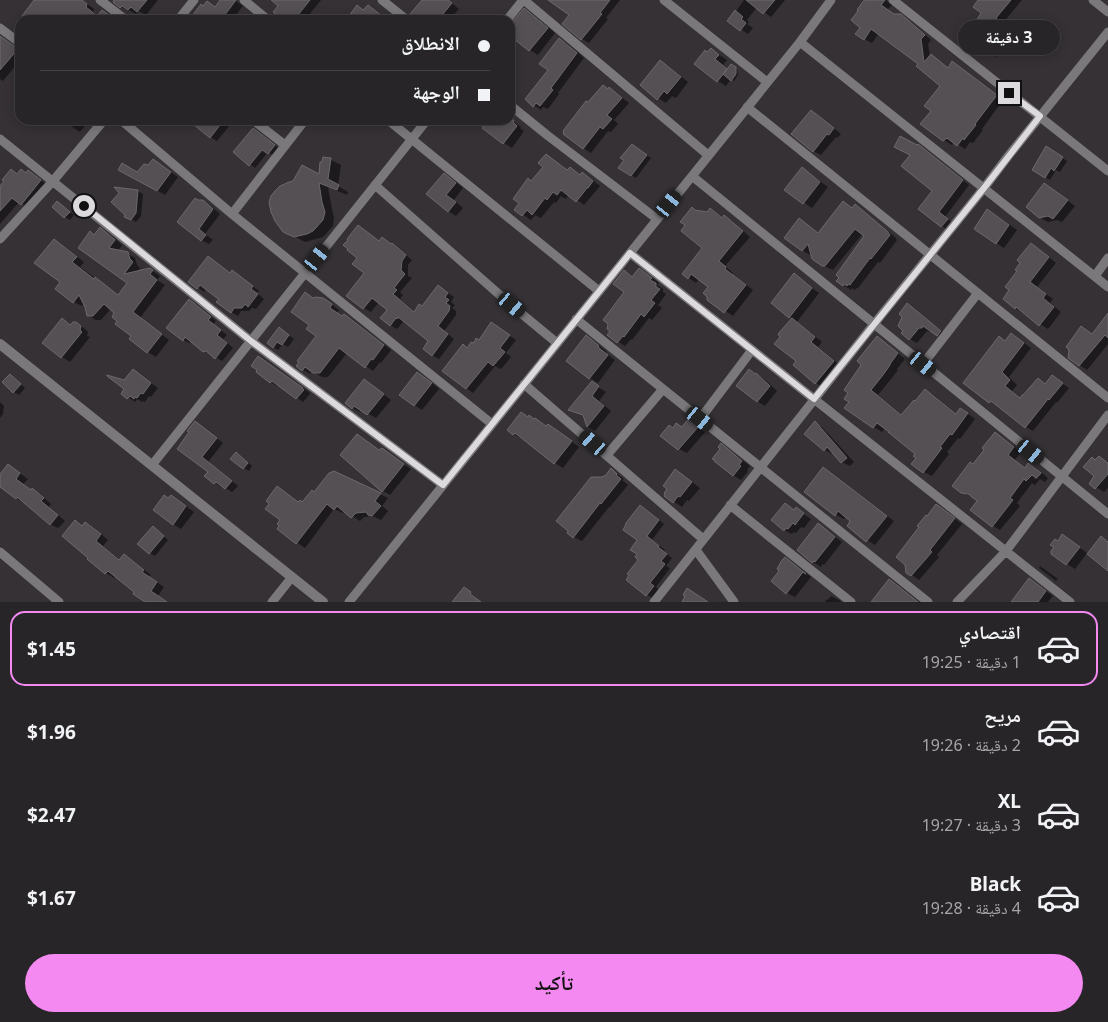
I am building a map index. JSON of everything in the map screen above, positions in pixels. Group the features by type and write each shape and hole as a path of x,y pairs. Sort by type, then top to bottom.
{"street":[{"path":"100,0 120,15"},
{"path":"182,15 194,0"},
{"path":"244,0 262,15"},
{"path":"382,0 401,15"},
{"path":"511,15 523,0 708,155"},
{"path":"664,0 767,82"},
{"path":"349,602 800,42 828,3 816,0"},
{"path":"893,0 1108,171"},
{"path":"1093,0 1108,12"},
{"path":"0,28 15,39"},
{"path":"654,602 730,504 1108,32"},
{"path":"800,42 1108,287"},
{"path":"747,107 1108,398"},
{"path":"515,109 657,219"},
{"path":"0,239 54,181 100,125"},
{"path":"127,125 232,214 492,424"},
{"path":"259,125 285,145"},
{"path":"232,214 301,125"},
{"path":"394,125 599,291"},
{"path":"152,465 423,125"},
{"path":"0,139 251,341 443,485"},
{"path":"692,176 1108,514"},
{"path":"376,185 557,343"},
{"path":"630,253 1070,602"},
{"path":"1095,276 1108,258"},
{"path":"923,364 978,293"},
{"path":"576,319 928,602"},
{"path":"0,344 323,602"},
{"path":"700,419 752,350"},
{"path":"524,384 703,539"},
{"path":"606,455 663,389"},
{"path":"957,602 1006,551 1108,415"},
{"path":"730,504 851,602"},
{"path":"696,550 734,602"},
{"path":"0,552 59,602"},
{"path":"272,602 292,577"}],"building":[{"path":"34,0 82,0 87,4 86,7 96,15 23,15"},
{"path":"114,0 147,0 137,12 131,7 128,10 122,6 120,8 113,2"},
{"path":"220,0 236,0 225,15 193,15 201,4 203,6 207,1 215,7"},
{"path":"271,0 310,0 298,15 274,15 275,13 273,12 278,6"},
{"path":"422,0 448,0 452,3 442,15 410,14"},
{"path":"548,0 610,0 600,13 602,14 581,40 562,24 569,15"},
{"path":"746,0 775,0 763,14"},
{"path":"864,0 885,0 881,5 894,14 901,14 925,35 921,39 924,62 931,54 948,68 952,61 997,95 976,125 957,146 947,138 943,141 920,124 931,111 924,106 940,86 916,66 918,64 871,29 864,40 855,34 860,28 851,20"},
{"path":"978,0 1011,0 996,18 1009,29 989,54 977,44 974,48 965,40 981,13 973,7"},
{"path":"357,5 363,10 368,5 381,15 350,15"},
{"path":"524,8 548,28 529,51 515,40 515,19"},
{"path":"102,10 109,15 98,15"},
{"path":"735,10 743,17 741,19 746,23 740,31 727,21"},
{"path":"0,36 15,47 15,52 0,70"},
{"path":"559,38 577,53 551,88 553,90 540,106 536,103 533,107 525,99 548,70 539,64"},
{"path":"711,48 719,55 715,59 727,69 717,82 694,64 705,50 707,52"},
{"path":"660,60 681,77 667,94 664,91 657,100 640,85"},
{"path":"731,64 736,67 736,74 731,81 723,74"},
{"path":"603,85 608,89 609,87 622,98 607,115 612,119 603,129 600,127 583,149 563,134 563,131 586,101 588,102"},
{"path":"811,110 834,128 813,152 791,134"},
{"path":"515,124 517,126 503,144 482,128 484,125"},
{"path":"194,125 220,125 210,138"},
{"path":"253,128 275,145 268,154 262,150 249,166 233,152"},
{"path":"900,136 918,144 963,180 939,212 948,219 941,227 918,209 932,191 901,166 910,155 894,147"},
{"path":"632,144 647,155 631,176 618,168 624,160 620,158"},
{"path":"1046,146 1063,157 1054,171 1051,168 1045,178 1032,170"},
{"path":"546,154 567,170 570,167 580,175 582,172 593,181 576,202 561,190 557,195 553,192 547,200 545,198 532,215 527,210 522,216 514,210 519,203 513,199 528,178 531,181 543,167 538,163"},
{"path":"323,157 331,158 328,179 339,185 337,190 319,183 325,212 323,220 313,231 294,237 283,232 275,221 269,202 271,196 280,186 293,181 302,165 319,174 320,162 322,162"},
{"path":"153,159 171,172 157,191 118,170 122,163 137,172 144,164 148,165"},
{"path":"802,167 820,182 803,204 784,190"},
{"path":"11,169 17,174 21,169 26,173 28,170 41,180 21,205 12,198 0,211 0,186 4,181 2,180"},
{"path":"444,173 456,183 446,195 456,202 448,212 426,194"},
{"path":"1044,183 1068,200 1053,219 1048,216 1039,218 1026,207"},
{"path":"114,187 138,190 136,213 131,220 124,217 125,215 111,202 119,193"},
{"path":"195,198 203,200 213,209 199,229 206,235 201,241 177,222"},
{"path":"57,201 70,212 64,218 52,207"},
{"path":"843,201 852,208 855,204 890,235 850,285 848,284 847,286 844,284 843,286 836,281 839,278 836,275 864,236 855,229 825,266 812,259 808,244 802,251 784,238 799,218 818,233"},
{"path":"692,207 695,210 707,212 710,208 722,218 724,215 743,231 719,261 726,267 725,269 746,285 724,313 707,300 703,293 708,287 691,274 688,279 682,274 702,248 681,231 685,225 680,222"},
{"path":"987,209 1009,225 996,244 974,229"},
{"path":"358,225 379,241 382,237 392,243 406,255 402,261 401,270 405,274 394,288 397,290 393,294 414,312 419,304 422,306 438,285 448,293 445,297 449,300 446,303 450,306 449,311 438,326 448,334 432,356 423,349 428,341 398,317 390,326 380,318 387,310 372,298 363,309 346,296 364,273 352,264 357,258 343,245"},
{"path":"100,227 115,240 109,248 128,252 133,262 124,274 150,268 153,270 150,274 157,280 133,312 162,334 147,353 129,339 131,336 115,324 117,321 112,317 114,313 104,304 93,316 87,316 79,295 73,303 55,289 60,282 34,263 54,239 77,257 72,262 118,295 127,283 78,248 90,231 94,235"},
{"path":"1031,243 1049,257 1030,282 1046,294 1043,298 1054,307 1039,326 1003,299 1009,290 1005,287 1017,271 1015,270 1020,263 1017,260"},
{"path":"208,256 230,273 232,270 253,286 251,289 258,294 248,307 245,304 242,308 234,308 231,313 216,302 219,299 200,285 197,289 188,282"},
{"path":"639,268 652,278 650,280 656,283 656,287 660,289 651,300 655,303 644,317 641,314 624,337 617,343 607,335 610,331 607,329 608,324 603,320 624,292 613,284 624,270 632,277"},
{"path":"794,273 812,288 789,318 771,303"},
{"path":"305,292 313,298 323,298 332,304 330,308 342,316 344,314 384,345 365,368 339,348 320,373 313,373 305,367 302,371 296,366 299,362 297,361 316,336 306,329 309,325 291,312"},
{"path":"189,299 211,317 208,320 221,330 217,335 227,343 215,359 185,337 183,341 166,328"},
{"path":"907,303 941,331 937,336 923,326 909,340 901,333 903,331 898,326 902,317 899,314"},
{"path":"1108,313 1108,338 1105,335 1079,366 1068,358 1069,350 1066,347 1081,326 1092,334"},
{"path":"62,318 70,325 76,322 81,326 80,330 82,332 61,358 42,343"},
{"path":"792,318 815,337 811,342 834,361 815,384 793,365 796,361 774,344 780,337 778,334"},
{"path":"491,322 510,335 500,348 505,352 493,366 488,362 466,389 442,371 463,344 467,348 471,342 474,343 476,338 479,340"},
{"path":"279,327 289,335 282,345 277,342 273,348 267,343"},
{"path":"1011,333 1024,343 1002,372 1010,380 1005,386 1020,398 1038,378 1045,384 1052,375 1063,383 1025,428 991,401 989,403 963,383 999,336 1005,341"},
{"path":"586,335 608,355 589,379 566,361"},
{"path":"877,336 898,353 871,390 901,415 925,389 956,414 960,408 968,413 952,435 950,434 940,447 942,448 923,473 911,464 916,458 913,456 915,454 889,432 877,423 873,428 844,408 849,402 844,399 848,393 844,390 861,365 857,361"},
{"path":"258,356 303,388 304,390 296,399 256,372 257,370 251,366"},
{"path":"133,369 151,383 143,394 141,393 137,398 135,397 134,399 130,396 127,399 121,394 124,389 107,375 124,380"},
{"path":"749,369 770,386 757,402 736,386"},
{"path":"417,372 432,383 414,406 399,395"},
{"path":"10,374 21,384 13,393 2,382"},
{"path":"364,379 384,394 367,415 354,406 352,409 345,403"},
{"path":"592,381 599,386 592,396 604,406 587,427 583,415 568,410"},
{"path":"521,412 528,417 529,415 535,418 546,426 548,424 572,441 554,464 515,433 513,435 507,430"},
{"path":"689,418 699,426 678,450 660,436 669,425 673,428 676,423 682,427"},
{"path":"195,421 217,438 202,457 232,481 225,489 216,482 214,484 204,476 208,472 177,449"},
{"path":"815,421 847,458 841,463 827,447 824,451 804,434"},
{"path":"995,432 1014,447 1008,455 1025,468 1028,463 1041,473 1036,478 1032,475 1026,481 1024,479 1010,498 1013,500 992,527 970,510 977,501 952,486 970,462 973,464 984,450 982,448"},
{"path":"357,434 379,450 382,448 404,464 382,492 340,455"},
{"path":"721,443 742,461 739,465 741,466 733,476 712,459 720,449 718,447"},
{"path":"236,452 248,463 243,469 230,459"},
{"path":"1099,456 1108,463 1108,474 1095,489 1089,484 1094,476 1083,467 1092,457 1095,460"},
{"path":"8,464 20,473 16,479 31,490 32,488 44,498 41,501 58,515 50,525 17,497 16,499 0,487 0,474"},
{"path":"823,467 887,516 866,542 847,526 850,521 838,511 835,516 804,492"},
{"path":"611,468 621,479 573,538 556,521 591,477 602,477"},
{"path":"675,469 692,482 673,503 664,496 667,489 663,486"},
{"path":"334,471 381,493 375,501 381,506 372,516 366,512 356,513 351,518 337,506 334,510 327,504 296,544 277,529 279,526 277,524 280,520 265,509 269,504 266,501 277,486 298,502 300,500 302,502 312,490 314,492 329,473"},
{"path":"164,495 168,498 171,495 186,506 173,525 153,510"},
{"path":"785,503 794,510 796,507 804,513 795,525 793,523 784,531 771,520"},
{"path":"936,504 955,518 930,550 932,552 911,576 906,573 905,565 896,557 919,527 917,526"},
{"path":"640,505 659,520 647,536 667,554 661,561 665,564 650,583 654,586 646,596 626,580 629,575 627,574 638,560 635,557 637,554 630,550 637,540 623,530"},
{"path":"75,520 82,526 85,522 101,534 96,541 119,560 124,554 144,570 142,572 157,582 151,591 167,602 145,602 133,594 134,592 108,571 105,574 87,559 62,536"},
{"path":"818,523 835,537 815,562 812,563 797,550"},
{"path":"153,526 164,536 149,554 137,544"},
{"path":"1062,534 1080,547 1066,565 1051,554 1054,547 1050,545 1055,539 1058,541"},
{"path":"1101,536 1108,542 1108,571 1087,554"},
{"path":"785,557 806,574 803,572 786,594 771,581 779,571 777,569"},
{"path":"1029,578 1046,591 1038,602 1011,602"},
{"path":"889,579 918,602 871,602"},
{"path":"464,587 471,592 470,594 481,602 452,602"},
{"path":"687,588 708,602 682,602"}],"route":[{"path":"84,206 251,341 443,485 630,253 814,399 1040,116 1009,93"}]}
